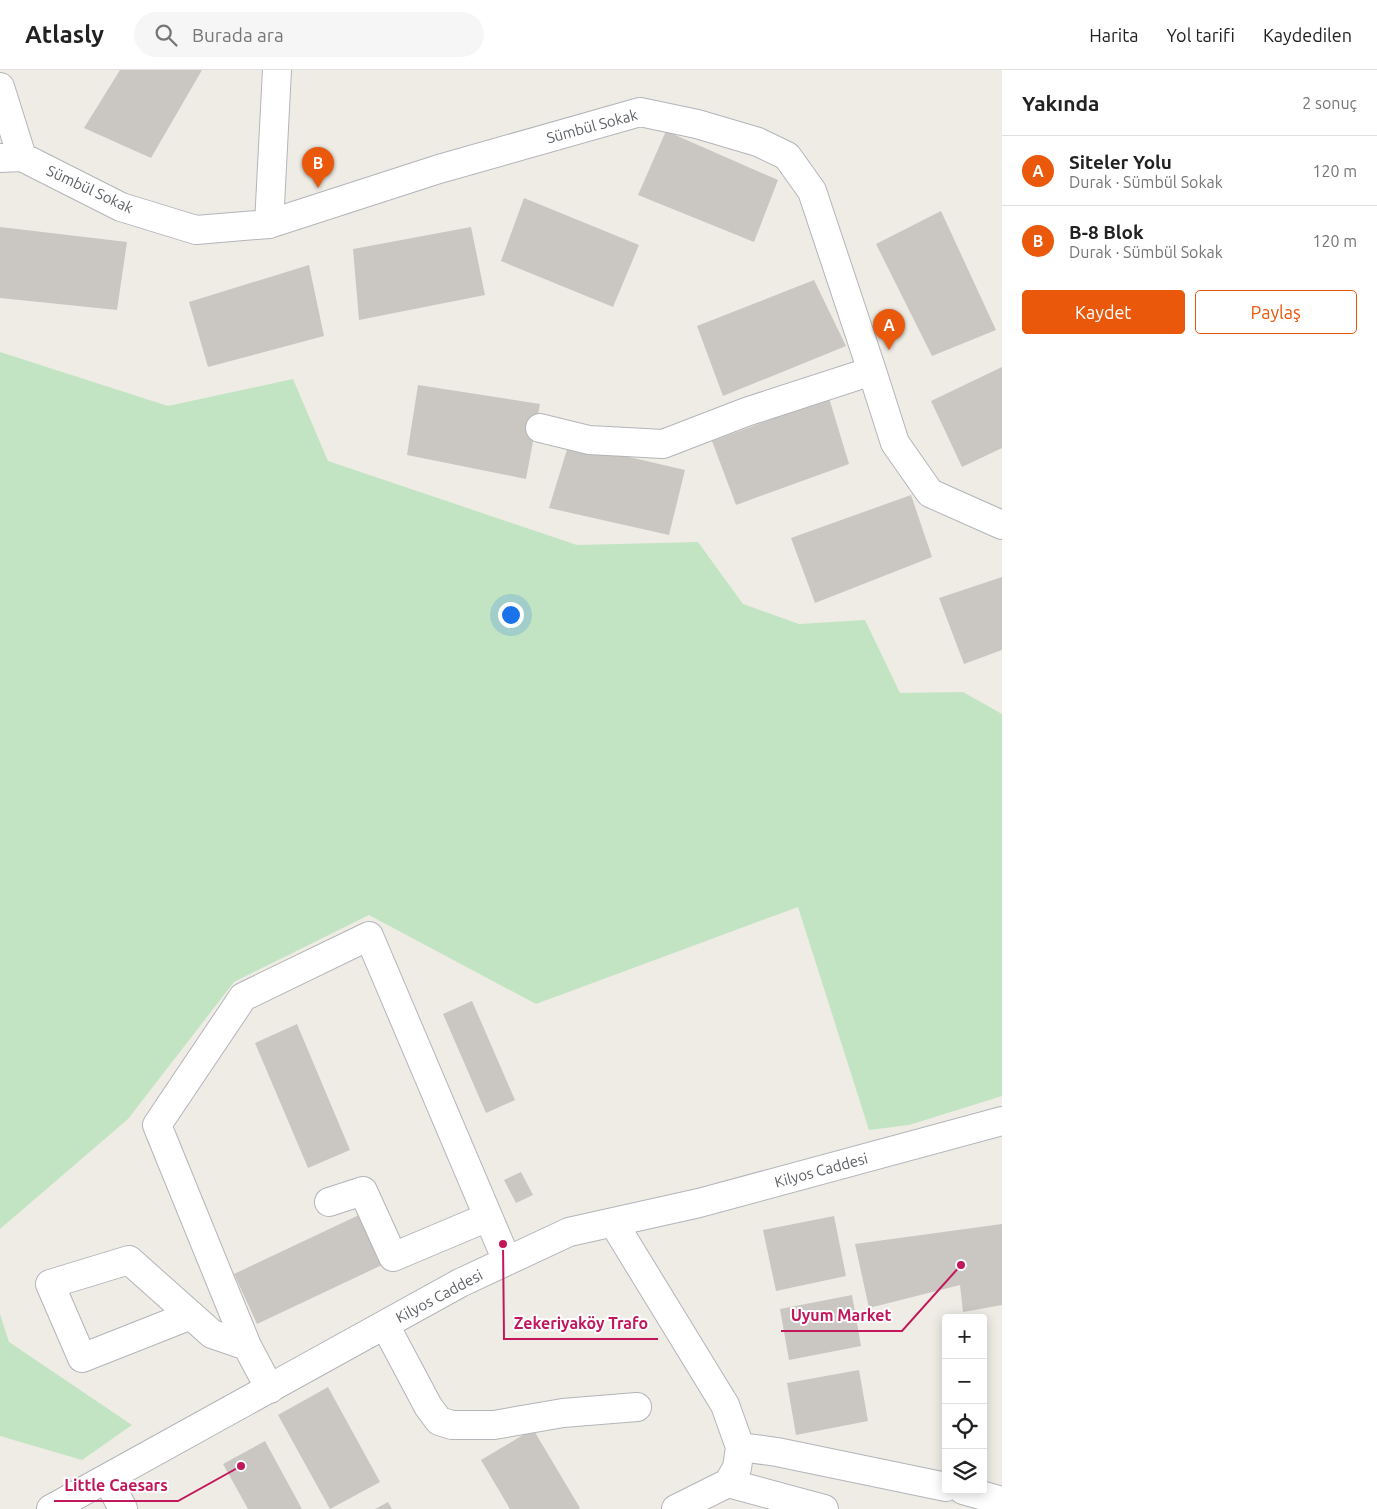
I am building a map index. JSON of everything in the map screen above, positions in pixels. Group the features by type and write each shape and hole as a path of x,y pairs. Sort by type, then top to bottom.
{"street":[{"path":"269,224 277,70"},
{"path":"0,87 11,158"},
{"name":"Sümbül Sokak","path":"11,158 121,207 196,230 269,224 439,169 640,112 697,124 758,142 787,156 812,191 895,443 930,493 1002,525"},
{"path":"540,428 589,440 663,444 746,412 872,371"},
{"path":"270,1389 247,1346 157,1125 243,997 370,936 507,1262"},
{"name":"Kilyos Caddesi","path":"51,1509 460,1283 569,1232 699,1204 1002,1121"},
{"path":"329,1202 363,1190 393,1257 488,1217"},
{"path":"613,1222 725,1405 740,1447 737,1468 728,1483 676,1509"},
{"path":"191,1315 82,1358 50,1284 129,1260 191,1315 212,1334 247,1346"},
{"path":"385,1325 428,1406 439,1421 452,1425 494,1425 563,1413 637,1407"},
{"path":"740,1447 777,1452 942,1486"},
{"path":"107,1478 123,1509"},
{"path":"728,1483 824,1509"},
{"path":"977,1494 1002,1501"}],"green space":[{"path":"0,352 168,406 293,379 328,461 577,545 698,542 743,604 799,624 865,620 900,693 963,692 1002,714 1002,1096 909,1125 869,1130 798,907 536,1004 369,915 234,982 128,1119 0,1229"},
{"path":"0,1314 9,1342 132,1425 82,1460 0,1436"}],"building":[{"path":"120,70 202,70 151,158 84,128"},
{"path":"666,131 778,180 754,242 638,195"},
{"path":"524,198 639,245 613,307 501,261"},
{"path":"941,211 996,330 932,356 876,244"},
{"path":"0,227 127,242 117,310 0,298"},
{"path":"471,227 485,295 359,320 353,249"},
{"path":"309,265 324,336 208,367 189,302"},
{"path":"814,280 846,346 723,396 697,326"},
{"path":"1002,367 1002,448 962,467 931,401"},
{"path":"418,385 540,404 526,479 407,455"},
{"path":"829,398 849,464 736,505 712,441"},
{"path":"569,443 685,470 669,535 549,508"},
{"path":"911,495 932,557 815,603 791,538"},
{"path":"1002,577 1002,650 964,664 939,598"},
{"path":"472,1001 515,1100 486,1113 443,1014"},
{"path":"297,1024 350,1150 308,1168 255,1043"},
{"path":"521,1172 533,1195 516,1203 504,1180"},
{"path":"359,1215 382,1265 257,1324 234,1274"},
{"path":"834,1216 846,1276 776,1291 763,1230"},
{"path":"1002,1224 1002,1305 963,1312 960,1285 869,1308 855,1244"},
{"path":"852,1295 861,1346 789,1360 780,1309"},
{"path":"859,1370 868,1421 796,1435 787,1383"},
{"path":"328,1387 380,1482 330,1509 278,1415"},
{"path":"533,1429 579,1509 510,1509 481,1460"},
{"path":"265,1441 302,1509 248,1509 223,1464"},
{"path":"388,1502 392,1509 375,1509"}],"place":[{"name":"B-8 Blok","path":"318,188"},
{"name":"Siteler Yolu","path":"889,350"},
{"name":"Zekeriyaköy Trafo","path":"503,1244"},
{"name":"Uyum Market","path":"961,1265"},
{"name":"Little Caesars","path":"241,1466"}]}
